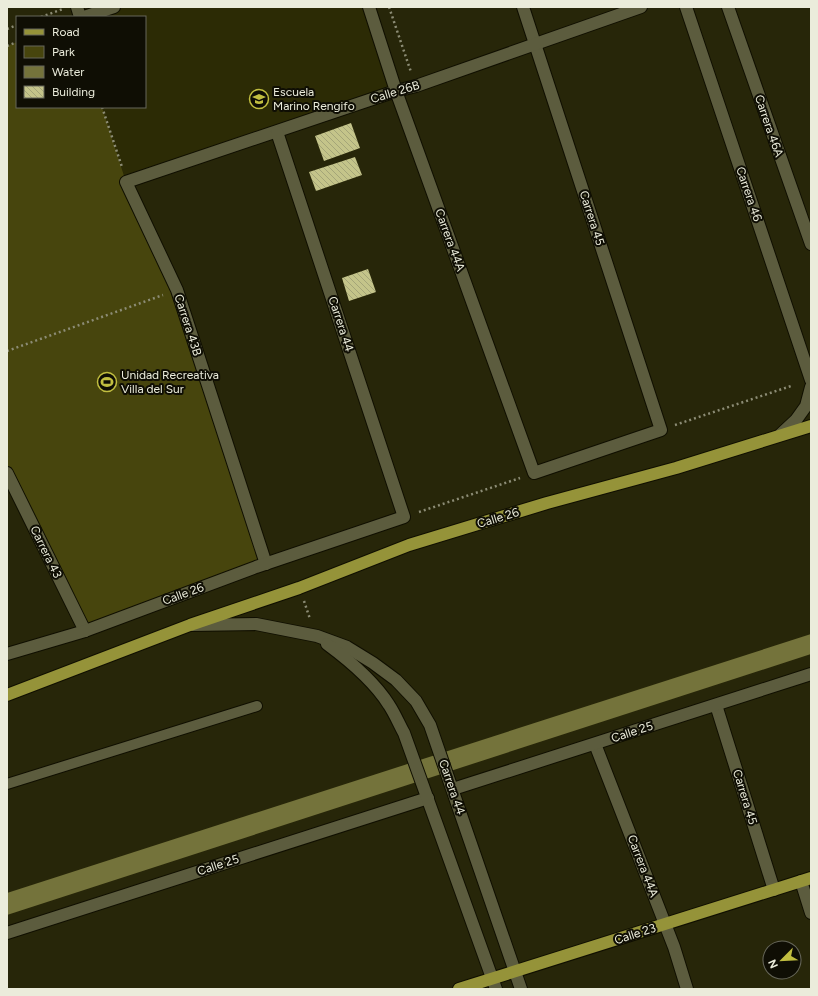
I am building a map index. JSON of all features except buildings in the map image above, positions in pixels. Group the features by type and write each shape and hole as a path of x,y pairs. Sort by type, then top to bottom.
{"main road":[{"name":"Calle 26","path":"190,625 299,588 409,545 547,503 676,468 780,434 811,426"},
{"path":"7,695 190,625"},
{"name":"Calle 23","path":"459,989 494,984 515,972 806,880"}],"street":[{"path":"87,16 114,7"},
{"name":"Carrera 44A","path":"369,7 396,91 534,473"},
{"name":"Carrera 45","path":"523,7 661,430"},
{"name":"Calle 26B","path":"126,182 396,91 416,86 641,7"},
{"name":"Carrera 46","path":"686,7 811,380"},
{"name":"Carrera 46A","path":"728,7 811,244"},
{"name":"Carrera 44","path":"277,132 404,517"},
{"name":"Carrera 43B","path":"126,182 177,290 266,564"},
{"path":"780,434 796,420 806,406 811,387"},
{"path":"534,473 661,430"},
{"name":"Carrera 43","path":"7,473 85,631"},
{"name":"Calle 26","path":"7,654 85,631 266,564 404,517"},
{"name":"Carrera 44","path":"190,625 256,624 317,636 347,647 373,663 396,680 416,701 430,725 520,989"},
{"name":"Carrera 44","path":"317,636 344,656 370,680 390,705 404,733 494,984"},
{"name":"Calle 25","path":"451,784 596,744 811,674"},
{"name":"Carrera 45","path":"716,705 774,890"},
{"name":"Carrera 44A","path":"596,744 665,924 687,989"},
{"name":"Calle 25","path":"7,933 426,793"},
{"path":"806,880 811,913"}],"lane":[{"path":"7,784 257,706"}],"path":[{"path":"44,16 70,7"},
{"path":"389,7 416,86"},
{"path":"102,108 126,182"},
{"path":"7,351 177,290"},
{"path":"661,430 791,386"},
{"path":"404,517 534,473"},
{"path":"299,588 317,636"}],"shaded area":[{"name":"Escuela Marino Rengifo","path":"114,7 369,7 396,91 126,182 102,108 146,108 146,16 87,16"}],"green space":[{"name":"Unidad Recreativa Villa del Sur","path":"16,42 16,108 102,108 126,182 177,290 266,564 85,631 7,473 7,46"}],"water":[{"path":"811,634 811,654 7,915 7,893"}],"place":[{"name":"Escuela Marino Rengifo","path":"259,99"},
{"name":"Unidad Recreativa Villa del Sur","path":"107,382"}]}
